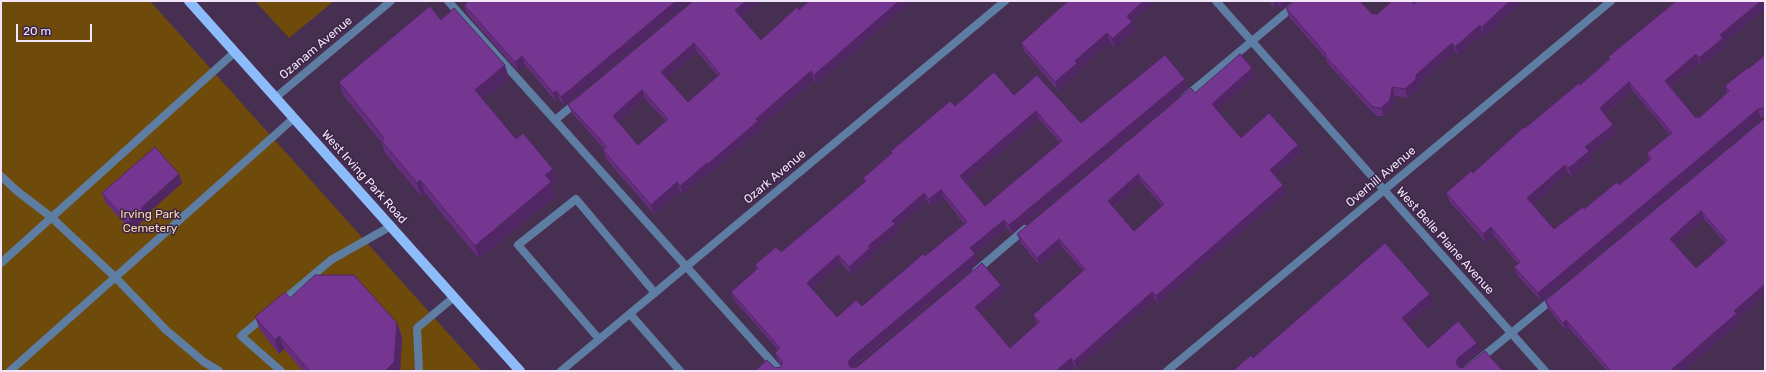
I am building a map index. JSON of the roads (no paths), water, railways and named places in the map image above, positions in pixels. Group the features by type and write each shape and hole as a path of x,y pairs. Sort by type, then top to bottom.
{"main road":[{"name":"West Irving Park Road","path":"189,1 520,371"}],"street":[{"name":"Ozanam Avenue","path":"275,98 391,1"},
{"path":"448,1 780,371"},
{"name":"Ozark Avenue","path":"561,371 1005,1"},
{"name":"West Belle Plaine Avenue","path":"1216,1 1544,371"},
{"path":"1181,100 1300,1"},
{"name":"Overhill Avenue","path":"1167,371 1610,1"},
{"path":"1,263 235,52"},
{"path":"555,120 585,95"},
{"path":"10,371 294,118"},
{"path":"1,176 16,191 51,217 115,277 166,330 204,362 219,371"},
{"path":"599,339 518,245 576,199 655,293"},
{"path":"972,274 1033,223"},
{"path":"281,371 241,336 331,260 391,226"},
{"path":"1465,371 1559,294"},
{"path":"419,371 417,328 454,297"},
{"path":"630,314 677,370"}],"park label":[{"name":"Irving Park Cemetery","path":"150,222"}]}
